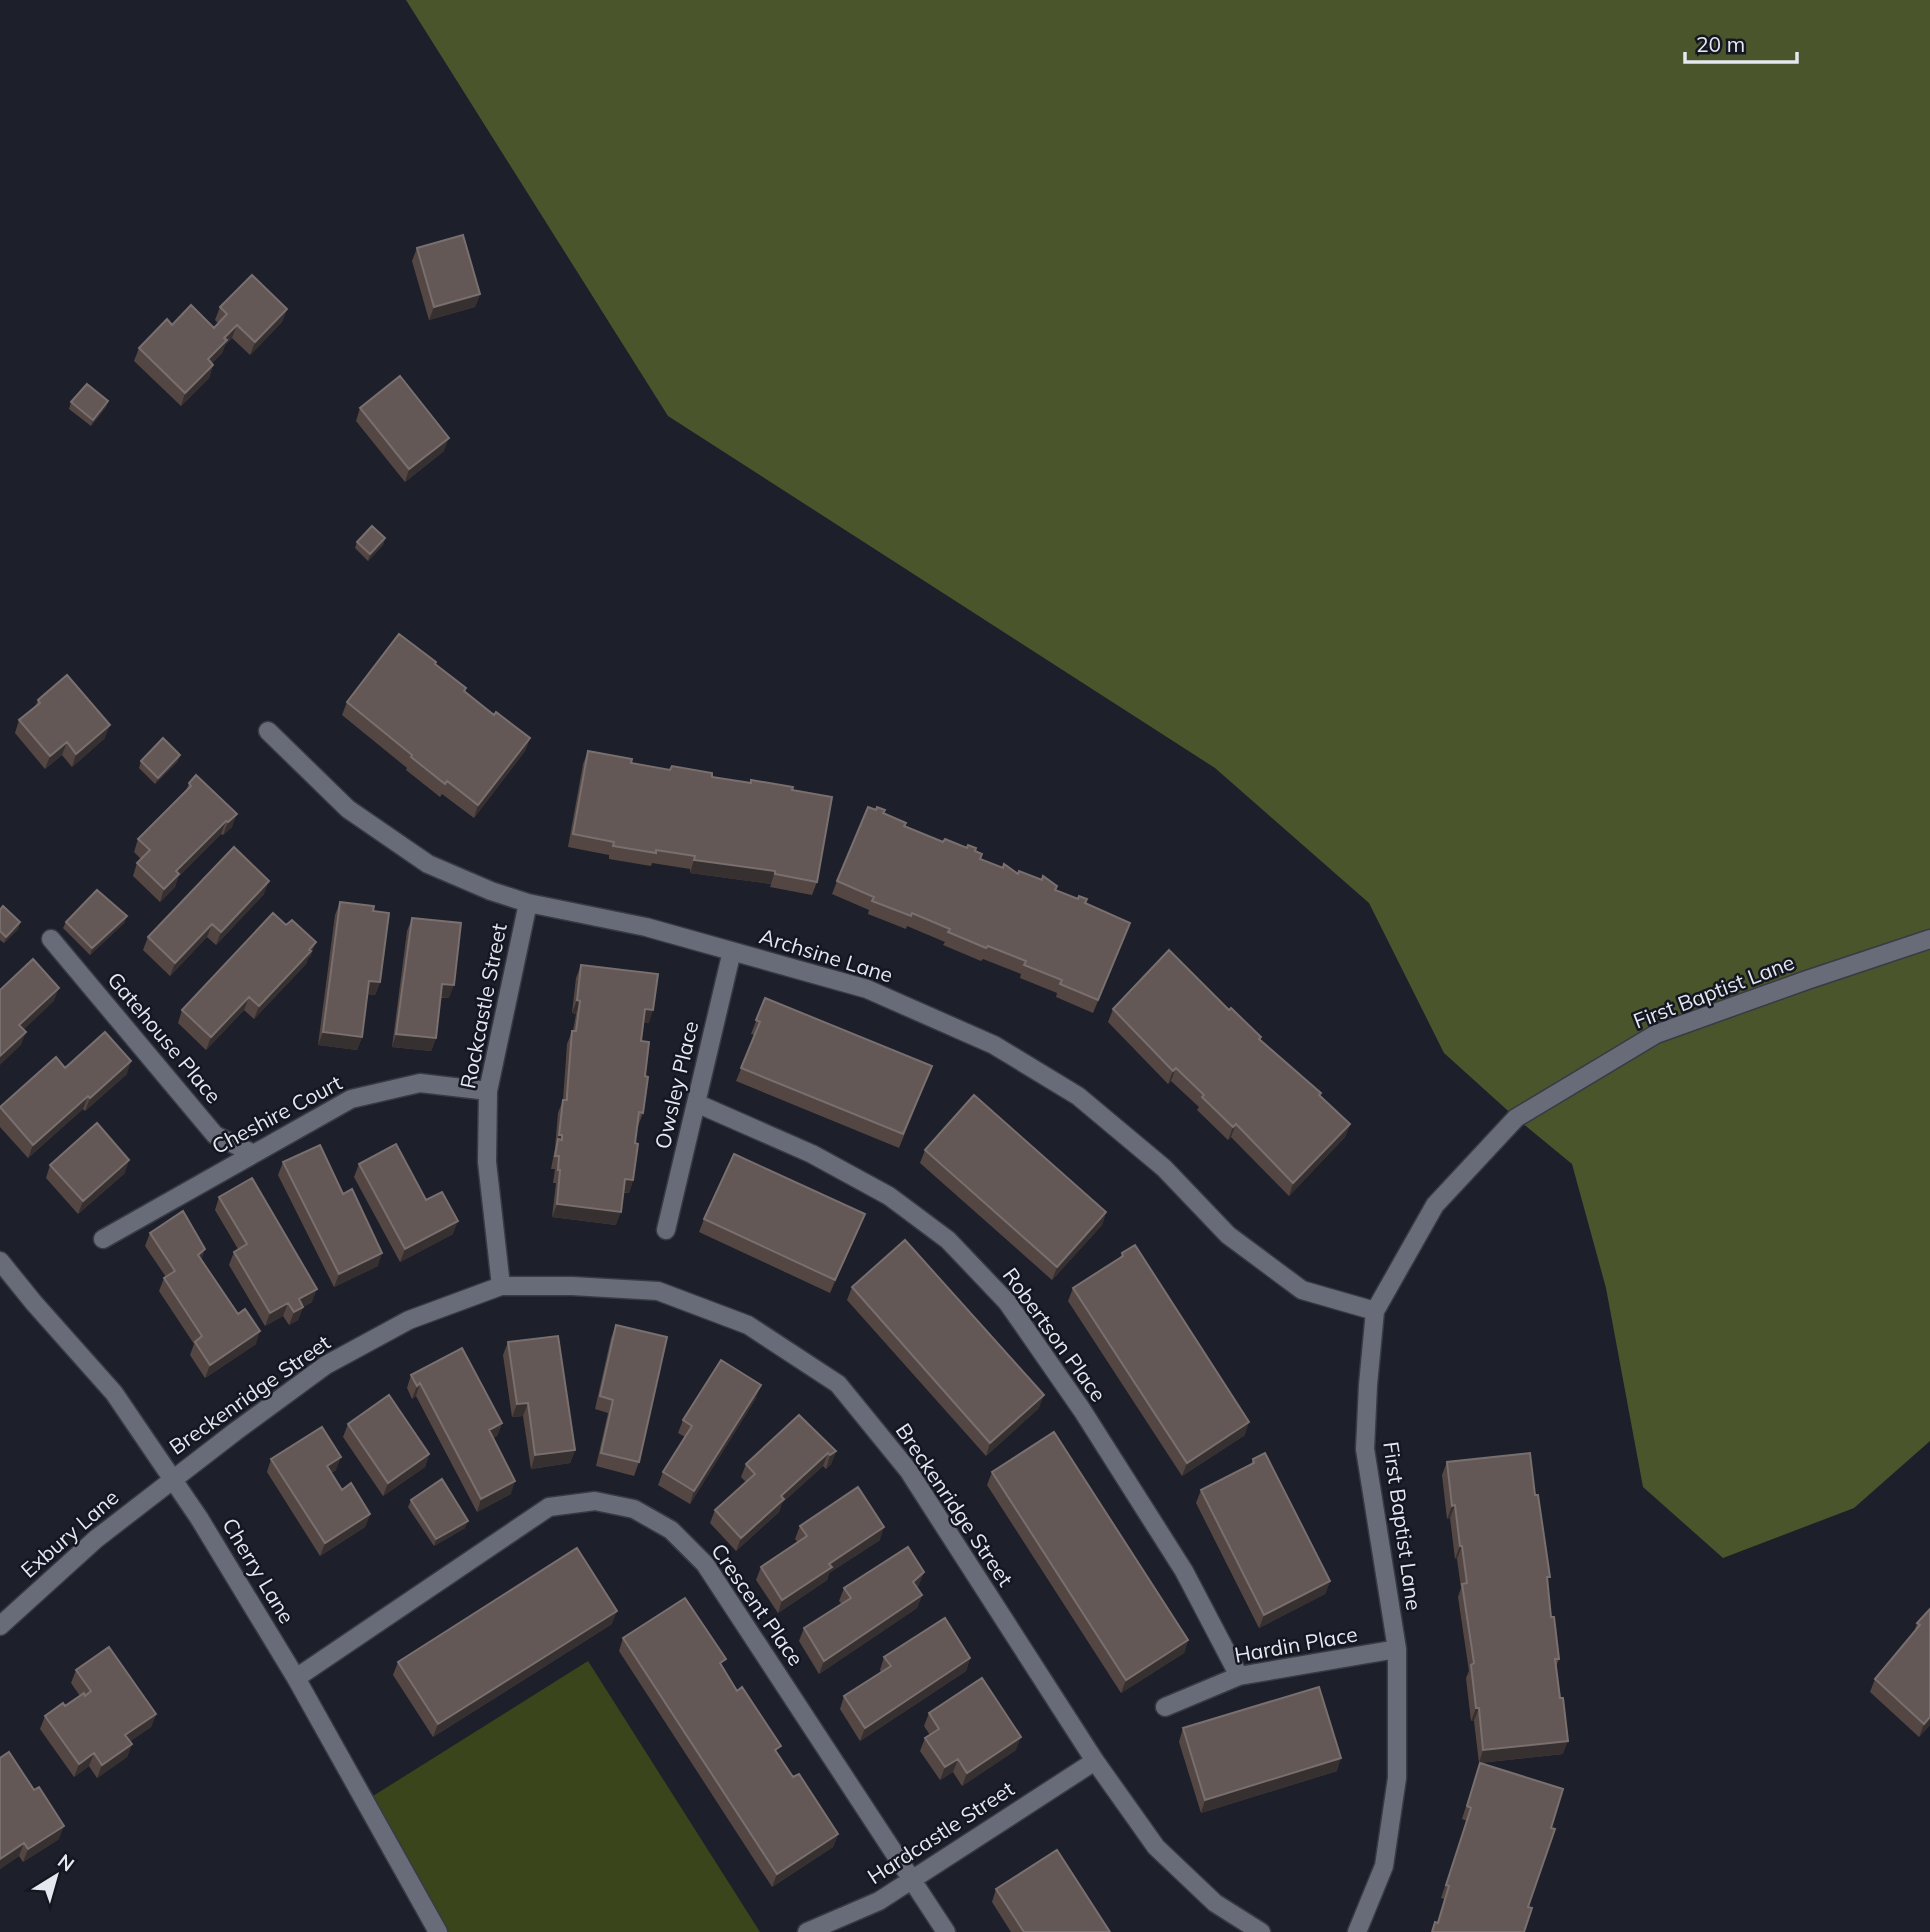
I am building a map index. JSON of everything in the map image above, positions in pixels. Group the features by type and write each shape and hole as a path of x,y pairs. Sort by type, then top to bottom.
{"street":[{"name":"Archsine Lane","path":"268,731 348,809 428,864 491,891 528,903 646,927 867,989 994,1045 1078,1096 1164,1168 1228,1236 1302,1290 1375,1311"},
{"name":"Rockcastle Street","path":"501,1286 487,1162 488,1091 528,903"},
{"name":"Gatehouse Place","path":"51,939 215,1135 252,1153"},
{"name":"First Baptist Lane","path":"1357,1932 1384,1866 1396,1778 1398,1649 1365,1449 1375,1311 1435,1205 1516,1118 1656,1034 1930,939"},
{"name":"Owsley Place","path":"666,1230 732,951"},
{"name":"Cheshire Court","path":"103,1239 351,1099 420,1083 488,1091"},
{"name":"Robertson Place","path":"696,1103 812,1154 889,1195 957,1249 1007,1302 1082,1410 1184,1571 1239,1676"},
{"name":"Cherry Lane","path":"0,1261 114,1393 199,1518 296,1678 438,1932"},
{"name":"Breckenridge Street","path":"172,1479 326,1365 409,1320 501,1286 572,1286 658,1291 748,1325 838,1384 908,1470 1095,1760 1156,1847 1215,1903 1261,1932"},
{"name":"Exbury Lane","path":"0,1626 96,1539 172,1479"},
{"name":"Crescent Place","path":"296,1678 549,1507 595,1501 634,1509 671,1530 705,1564 946,1932"},
{"name":"Hardin Place","path":"1165,1707 1239,1676 1398,1649"},
{"name":"Hardcastle Street","path":"807,1932 879,1901 1095,1760"}],"green space":[{"path":"406,0 1930,0 1930,1441 1854,1508 1723,1558 1643,1487 1606,1288 1572,1164 1444,1053 1369,903 1215,768 668,416"},
{"path":"588,1661 760,1932 438,1932 365,1801"}],"building":[{"path":"463,235 480,294 434,307 417,248"},
{"path":"252,275 287,309 255,342 237,325 224,338 227,340 208,359 213,365 185,393 139,348 167,319 172,325 191,305 214,328 227,314 220,307"},
{"path":"400,376 449,438 409,469 360,408"},
{"path":"87,384 108,401 93,420 71,402"},
{"path":"372,526 385,538 370,554 357,542"},
{"path":"399,634 436,662 435,664 466,688 464,691 494,715 496,712 530,738 478,805 447,781 445,784 347,702"},
{"path":"67,675 110,725 76,754 67,742 50,756 19,720"},
{"path":"163,738 180,755 158,778 141,761"},
{"path":"588,751 632,759 631,763 670,770 672,766 712,773 712,777 793,787 792,790 832,797 817,882 775,874 775,871 694,860 695,856 613,846 614,842 573,834"},
{"path":"196,775 237,814 226,821 176,871 179,874 164,889 137,863 150,850 138,839 191,786 189,783"},
{"path":"868,807 885,810 883,813 906,823 904,826 943,842 945,839 967,848 968,845 976,848 975,851 982,854 980,859 1003,868 1004,864 1018,874 1019,871 1042,880 1043,876 1057,886 1055,890 1078,899 1079,896 1087,899 1085,903 1130,923 1098,1000 1060,984 1062,980 1024,965 1026,961 948,932 950,929 912,913 911,916 872,901 874,897 837,881"},
{"path":"234,847 269,881 221,932 212,924 175,963 148,937"},
{"path":"97,890 127,916 92,948 66,922"},
{"path":"340,902 374,906 373,911 389,913 380,982 369,981 362,1037 323,1032"},
{"path":"3,906 20,922 6,937 0,931 0,910"},
{"path":"273,913 286,925 292,920 316,942 309,950 311,951 259,1006 249,997 211,1037 182,1010"},
{"path":"412,918 461,923 454,985 442,984 436,1038 396,1034"},
{"path":"1169,950 1229,1010 1231,1008 1261,1037 1259,1039 1321,1093 1319,1095 1350,1124 1293,1183 1236,1124 1233,1127 1202,1097 1204,1095 1176,1068 1173,1071 1113,1009"},
{"path":"33,959 59,988 19,1025 26,1032 0,1056 0,990"},
{"path":"581,965 658,974 653,1010 645,1009 641,1041 649,1042 645,1076 648,1077 643,1113 639,1112 633,1180 625,1179 621,1212 557,1204 560,1170 559,1156 555,1156 558,1139 562,1140 562,1135 559,1135 563,1100 567,1100 572,1031 576,1031 580,1001 577,1000"},
{"path":"765,998 932,1066 903,1134 741,1068 760,1022 756,1020"},
{"path":"105,1032 131,1061 33,1145 0,1107 56,1057 65,1068"},
{"path":"974,1095 1106,1212 1057,1267 925,1150"},
{"path":"97,1123 129,1160 83,1201 50,1165"},
{"path":"396,1144 426,1200 442,1192 458,1221 405,1249 359,1164"},
{"path":"320,1145 343,1194 352,1189 382,1253 339,1274 283,1162"},
{"path":"734,1154 865,1214 835,1280 704,1219"},
{"path":"252,1178 317,1289 299,1299 303,1307 294,1312 288,1303 270,1313 234,1252 247,1244 219,1197"},
{"path":"183,1211 205,1249 198,1255 238,1314 245,1309 260,1331 210,1365 195,1342 202,1336 164,1278 175,1271 150,1233"},
{"path":"905,1240 1044,1395 990,1443 852,1287"},
{"path":"1135,1245 1249,1422 1187,1463 1073,1288 1123,1256 1122,1253"},
{"path":"616,1325 667,1337 639,1462 601,1453 613,1400 600,1396"},
{"path":"558,1336 575,1450 535,1455 528,1403 517,1404 508,1342"},
{"path":"462,1348 502,1423 489,1430 515,1481 481,1499 420,1383 417,1386 411,1375"},
{"path":"721,1360 761,1385 694,1491 663,1472 692,1426 683,1420"},
{"path":"389,1395 429,1454 388,1483 348,1424"},
{"path":"799,1415 836,1451 830,1455 828,1453 781,1496 784,1499 741,1538 715,1510 755,1474 746,1464"},
{"path":"322,1427 341,1457 327,1466 342,1490 351,1483 370,1514 325,1543 271,1459"},
{"path":"1054,1432 1188,1640 1126,1680 992,1472"},
{"path":"1265,1453 1330,1581 1264,1615 1201,1490 1254,1463 1253,1459"},
{"path":"1530,1453 1550,1577 1547,1577 1551,1617 1554,1617 1559,1659 1555,1659 1568,1741 1483,1750 1462,1584 1467,1583 1455,1505 1452,1506 1447,1462"},
{"path":"442,1479 468,1521 436,1539 411,1500"},
{"path":"858,1487 884,1527 829,1564 832,1567 782,1600 761,1567 807,1536 800,1526"},
{"path":"908,1547 924,1572 913,1582 922,1595 824,1661 804,1628 851,1598 844,1588"},
{"path":"577,1548 617,1611 438,1724 398,1662"},
{"path":"685,1598 726,1659 720,1663 737,1691 742,1687 781,1746 775,1750 793,1777 799,1774 838,1834 777,1874 623,1638"},
{"path":"1930,1609 1930,1717 1924,1724 1875,1679"},
{"path":"945,1618 970,1658 865,1728 844,1696 891,1666 884,1657"},
{"path":"109,1647 156,1714 125,1735 132,1744 102,1765 94,1753 79,1764 45,1716 63,1703 65,1706 91,1691 76,1670"},
{"path":"982,1678 1021,1737 967,1773 958,1759 945,1767 925,1738 939,1729 929,1713"},
{"path":"1319,1687 1341,1758 1205,1800 1183,1728"},
{"path":"9,1752 34,1790 39,1787 64,1826 28,1849 24,1843 0,1859 0,1758"},
{"path":"1480,1763 1563,1789 1551,1828 1555,1829 1528,1907 1532,1908 1524,1932 1432,1932 1435,1922 1438,1923 1449,1886 1446,1885 1471,1808 1467,1806"},
{"path":"1057,1850 1110,1932 1024,1932 996,1889"}]}
